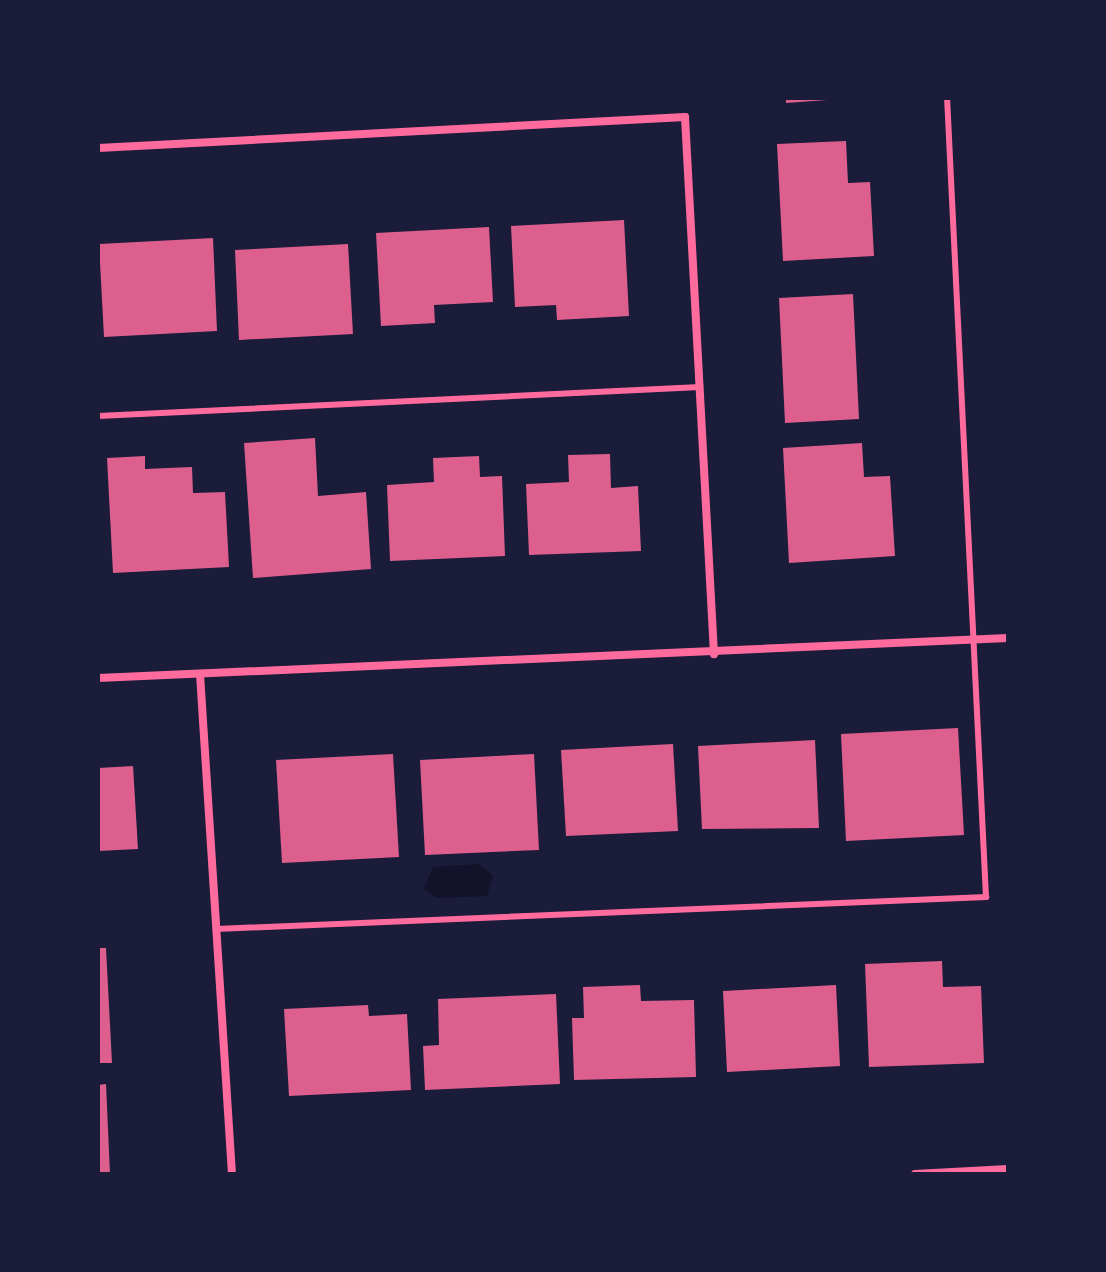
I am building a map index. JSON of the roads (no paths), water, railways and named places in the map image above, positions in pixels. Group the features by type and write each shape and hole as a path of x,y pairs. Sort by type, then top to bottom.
{"street":[{"path":"98,148 685,117 714,654"},
{"path":"98,678 714,654 1008,638"},
{"path":"200,674 232,1174"},
{"path":"915,1174 1008,1169"}],"lane":[{"path":"216,929 986,897 977,639 947,98"},
{"path":"98,416 700,387"}]}
